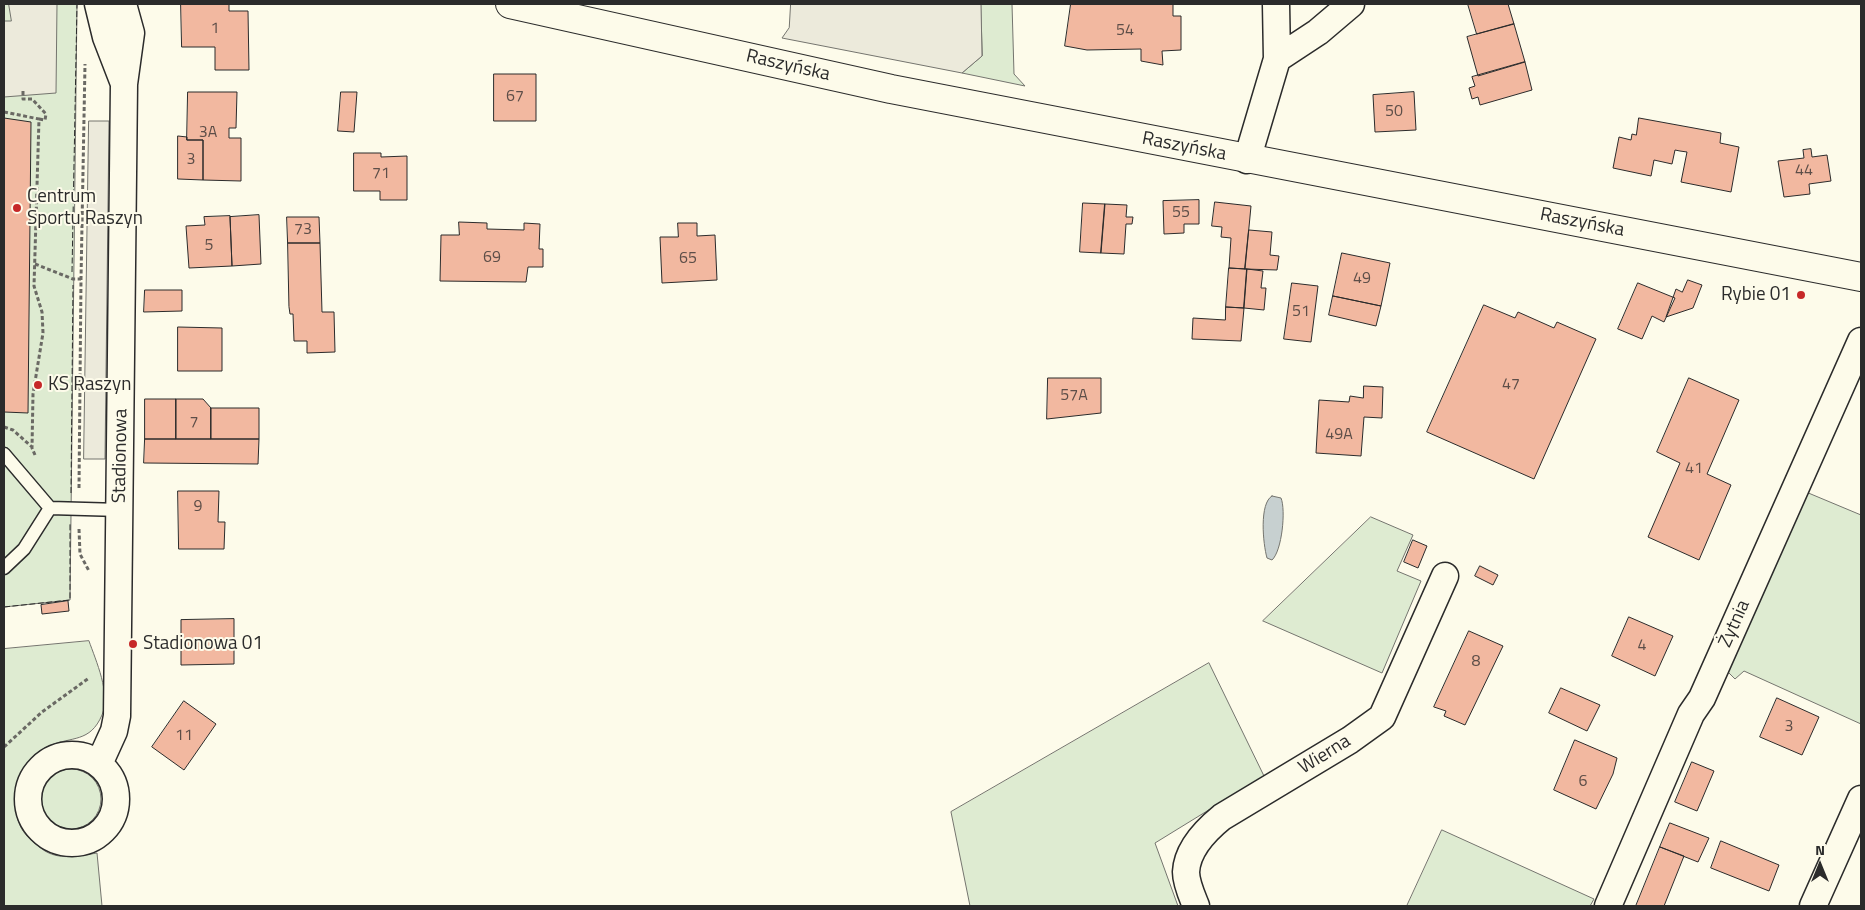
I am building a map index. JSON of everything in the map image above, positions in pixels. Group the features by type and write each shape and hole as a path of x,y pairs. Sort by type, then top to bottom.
{"street":[{"name":"Stadionowa","path":"98,4 106,37 124,84"},
{"name":"Stadionowa","path":"99,764 116,722 124,84 130,34 123,4"},
{"name":"Raszyńska","path":"510,4 874,86 1247,160 1861,277"},
{"path":"1247,160 1277,59 1276,4"},
{"path":"1277,59 1318,32 1351,4"},
{"name":"Żytnia","path":"1608,906 1691,714 1702,698 1861,341"},
{"name":"Wierna","path":"1196,906 1186,873 1190,858 1206,829 1222,817 1350,740 1382,717 1445,576"},
{"path":"1813,906 1861,799"}],"lane":[{"path":"4,454 50,508 120,510"},
{"path":"4,568 24,549 50,508"}],"path":[{"path":"86,57 81,279 79,509 80,554 92,577"},
{"path":"4,112 46,120 46,114 32,99 22,99 23,90"},
{"path":"37,462 32,448 33,394 43,333 42,312 34,286 39,119"},
{"path":"35,264 72,279 81,279"},
{"path":"4,747 42,712 99,672 117,666"}],"green space":[{"name":"KS Raszyn","path":"4,4 77,4 70,600 4,607"},
{"path":"981,4 1012,4 1014,74 1025,86 962,73 982,56"},
{"path":"1806,492 1861,515 1861,724 1744,671 1735,679 1725,669"},
{"path":"1371,517 1413,535 1397,571 1421,581 1382,673 1263,621"},
{"path":"89,641 104,688 105,697 102,715 92,730 86,734 49,746 35,755 20,777 15,793 15,801 17,817 25,834 48,853 76,856 97,853 102,906 4,906 4,649"},
{"path":"1209,663 1264,776 1155,843 1178,906 970,906 951,812"},
{"path":"71,769 87,774 92,778 96,783 101,799 96,815 92,820 87,824 71,829 55,824 50,820 46,815 41,799 46,783 50,778 55,774"},
{"path":"1442,830 1594,899 1590,906 1407,906"}],"shaded area":[{"path":"9,4 57,4 56,93 4,97 4,21 11,21"},
{"path":"791,4 981,4 982,56 962,73 782,38 789,28"},
{"path":"89,121 109,121 105,459 84,459"},
{"path":"1272,496 1281,498 1283,511 1281,540 1272,560 1267,558 1263,524 1265,507"}],"building":[{"path":"181,4 229,4 229,11 248,11 249,70 215,70 215,47 182,47"},
{"path":"1071,4 1173,4 1173,16 1181,16 1181,50 1162,51 1163,65 1141,61 1141,49 1087,50 1065,46"},
{"path":"1468,4 1508,4 1514,24 1477,34"},
{"path":"1514,24 1525,62 1478,76 1467,37"},
{"path":"1525,62 1532,90 1480,105 1478,97 1472,99 1469,88 1475,86 1472,77"},
{"path":"494,74 536,74 536,121 494,121"},
{"path":"188,92 237,92 236,128 229,128 229,138 241,138 241,181 203,180 203,140 187,140"},
{"path":"341,92 357,92 354,132 338,131"},
{"path":"1414,92 1416,130 1375,132 1373,95"},
{"name":"Centrum Sportu Raszyn","path":"4,118 31,122 28,413 4,412"},
{"path":"1639,118 1721,133 1720,143 1739,147 1731,192 1681,182 1687,152 1675,150 1672,164 1654,160 1651,176 1613,168 1619,137 1631,140 1632,134 1636,135"},
{"path":"178,136 187,137 187,140 203,140 203,180 178,179"},
{"path":"1811,149 1812,157 1827,155 1831,181 1809,184 1810,194 1784,197 1778,161 1804,158 1803,150"},
{"path":"354,153 381,153 381,157 407,156 407,200 380,200 380,191 354,191"},
{"path":"1199,200 1199,224 1184,224 1184,233 1164,234 1163,201"},
{"path":"1215,202 1251,206 1245,269 1229,268 1231,238 1221,237 1222,227 1212,226"},
{"path":"1083,203 1105,204 1101,253 1080,252"},
{"path":"1105,204 1127,205 1126,217 1133,217 1132,224 1126,224 1124,254 1101,253"},
{"path":"259,215 261,264 232,266 230,217"},
{"path":"230,216 232,266 189,268 186,226 205,225 204,217"},
{"path":"287,217 319,217 320,243 288,243"},
{"path":"459,222 487,223 487,229 524,230 524,223 540,224 539,249 543,249 543,267 528,267 526,282 440,281 441,235 459,235"},
{"path":"678,223 697,223 697,236 715,235 717,280 662,283 660,237 678,237"},
{"path":"1249,230 1272,232 1270,255 1279,256 1277,270 1245,269"},
{"path":"288,243 320,243 322,312 334,312 335,352 307,353 307,341 294,341 293,314 290,314 289,307"},
{"path":"1342,253 1390,263 1381,306 1333,296"},
{"path":"1229,268 1247,269 1244,308 1226,307"},
{"path":"1247,269 1263,271 1261,288 1266,288 1264,310 1244,308"},
{"path":"1688,280 1702,285 1693,308 1666,317 1676,289 1682,292"},
{"path":"1292,283 1318,286 1311,342 1284,339"},
{"path":"1638,283 1675,298 1664,322 1652,316 1642,339 1618,329"},
{"path":"145,290 182,290 182,311 144,312"},
{"path":"1333,296 1381,306 1376,326 1329,315"},
{"path":"1484,305 1515,318 1518,312 1554,328 1557,322 1596,339 1534,479 1427,432"},
{"path":"1226,307 1244,308 1241,341 1192,339 1193,318 1225,320"},
{"path":"178,327 222,328 222,371 178,371"},
{"path":"1048,378 1101,378 1101,413 1047,419"},
{"path":"1689,378 1739,400 1707,474 1731,485 1699,560 1648,537 1680,463 1657,452"},
{"path":"1364,386 1383,387 1382,418 1364,417 1361,456 1316,453 1319,400 1349,402 1350,396 1363,398"},
{"path":"145,399 176,399 176,439 145,439"},
{"path":"176,399 203,399 211,408 211,439 176,439"},
{"path":"211,408 259,408 259,439 211,439"},
{"path":"145,439 259,439 258,464 144,463"},
{"path":"178,491 219,491 218,522 225,522 224,549 179,549"},
{"path":"1413,540 1427,546 1418,568 1404,562"},
{"path":"1480,566 1498,575 1493,585 1475,576"},
{"path":"68,601 69,611 42,614 41,605"},
{"path":"1629,617 1673,636 1655,676 1612,656"},
{"path":"234,619 234,664 181,665 181,620"},
{"path":"1469,631 1503,646 1465,725 1444,716 1446,711 1434,707"},
{"path":"1561,688 1600,705 1587,731 1549,713"},
{"path":"1777,698 1819,717 1802,755 1760,737"},
{"path":"184,701 216,724 184,770 152,747"},
{"path":"1575,740 1617,758 1613,774 1596,809 1554,790"},
{"path":"1692,762 1714,771 1697,811 1675,802"},
{"path":"1670,823 1709,838 1698,862 1660,847"},
{"path":"1721,841 1779,865 1769,891 1711,868"},
{"path":"1660,847 1684,856 1664,906 1636,906"}],"fence":[{"path":"72,272 77,4"},
{"path":"71,493 73,285"},
{"path":"4,607 70,600 70,524"}],"place":[{"name":"Centrum Sportu Raszyn","path":"17,208"},
{"name":"Rybie 01","path":"1801,295"},
{"name":"KS Raszyn","path":"38,385"},
{"name":"Stadionowa 01","path":"133,644"}]}
